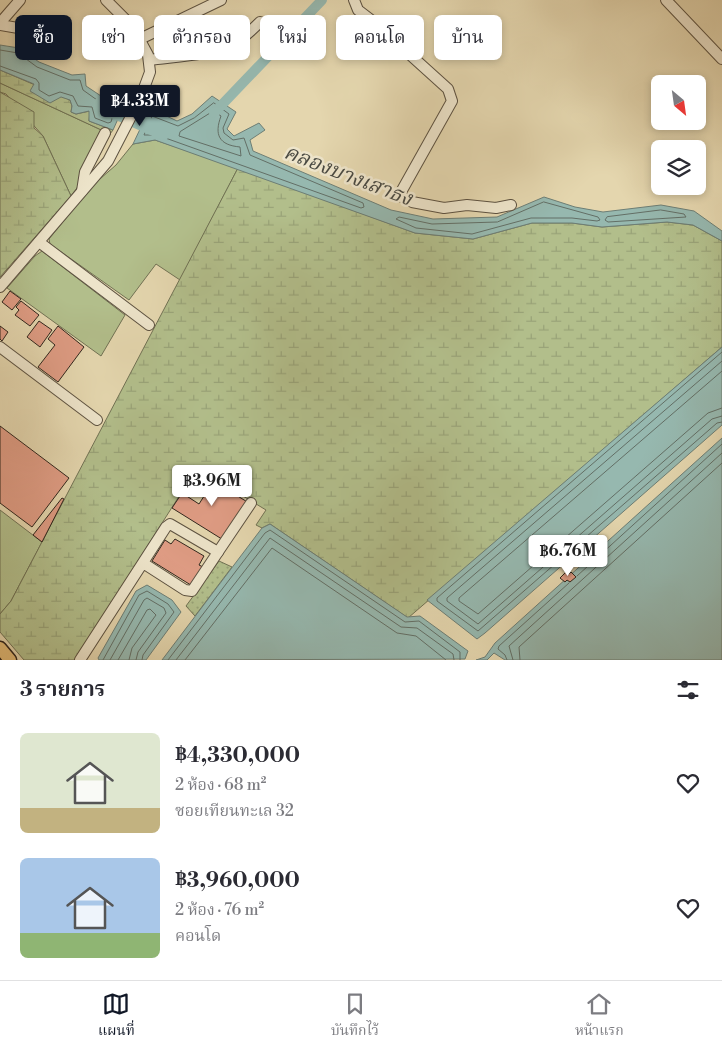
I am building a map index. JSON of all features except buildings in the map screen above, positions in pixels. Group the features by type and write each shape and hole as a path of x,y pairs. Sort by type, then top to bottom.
{"street":[{"path":"15,27 0,24 20,0"},
{"path":"144,37 220,0"},
{"path":"354,0 358,10 376,23 448,89 451,94 452,101 408,178 401,192 402,197 412,202 444,208 467,206 496,208 512,205"},
{"path":"666,0 722,59"},
{"path":"112,2 122,15"},
{"path":"148,60 199,54 223,47 238,41 260,22"},
{"path":"0,287 108,161 140,99 150,72 144,50"},
{"path":"82,192 85,172 105,133"},
{"path":"39,242 149,326"},
{"path":"0,347 97,420"},
{"path":"142,563 186,590 192,591 251,503"},
{"path":"80,660 166,527 170,524 218,552"}],"green space":[{"path":"0,70 70,100 71,112 76,114 90,111 89,121 113,130 110,134 0,83"},
{"path":"0,83 110,134 96,162 71,196 43,136 6,94 0,92"},
{"path":"0,92 34,112 34,128 43,136 71,196 0,277"},
{"path":"155,140 238,168 180,280 156,264 129,300 50,244 49,239 93,185 116,165 133,144"},
{"path":"238,168 415,233 473,239 532,223 572,223 602,227 667,222 693,225 722,241 722,347 408,618 270,524 262,528 256,525 266,510 197,468 75,660 24,660 0,632 0,614 11,601"},
{"path":"42,251 125,315 101,356 7,288 35,256"},
{"path":"0,510 42,542 11,601 0,614"},
{"path":"219,561 232,567 195,616 186,606"}],"water":[{"path":"0,45 15,47 15,60 36,60 72,75 85,74 86,86 122,110 113,130 89,121 89,111 76,114 71,112 70,100 61,97 50,103 30,91 34,84 0,70"},
{"path":"212,96 236,112 227,129 234,136 259,123 265,130 250,140 253,151 391,210 433,219 497,217 544,197 575,207 603,212 661,205 694,211 722,231 722,241 693,225 667,222 602,227 572,223 532,223 473,239 415,233 155,140 133,144 150,108 177,121 192,114"},
{"path":"722,347 722,425 485,633 477,639 427,600"},
{"path":"722,438 722,660 505,660 494,653 487,660 476,660 485,657 495,643"},
{"path":"270,524 407,617 420,616 468,651 465,659 162,660 262,528"},
{"path":"147,585 172,600 181,612 146,660 99,660 98,658 136,591"}],"waterway":[{"path":"214,113 322,0"},
{"name":"คลองบางเสาธง","path":"101,105 163,132"}]}
